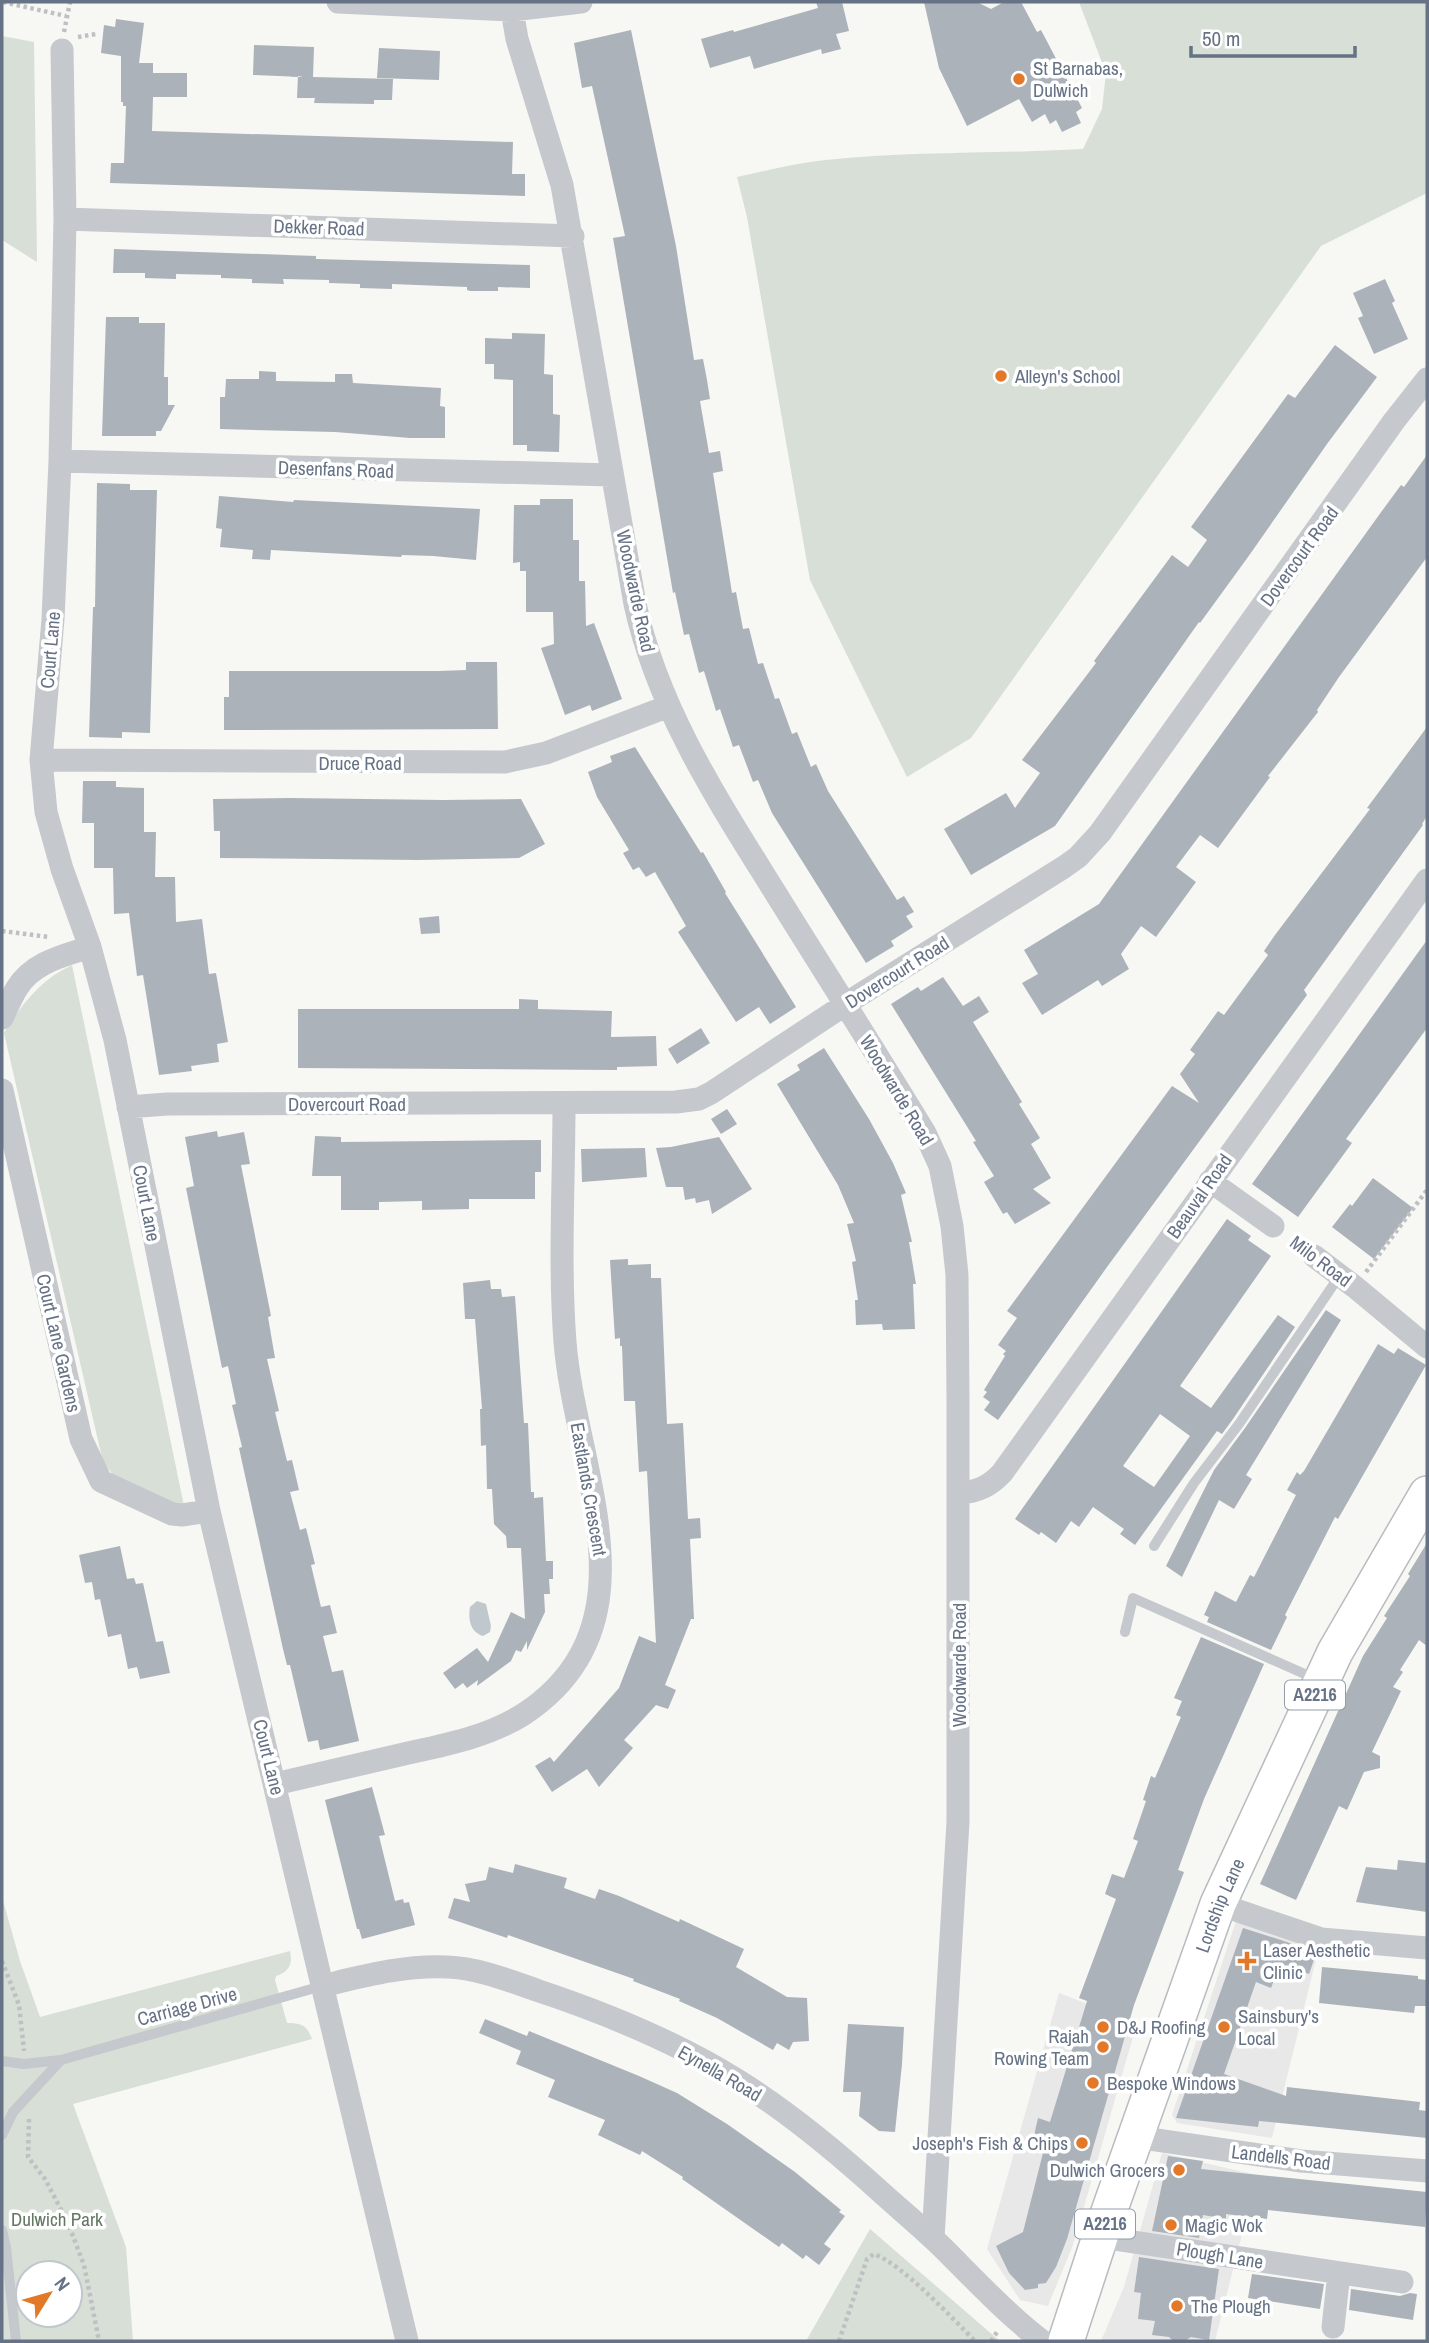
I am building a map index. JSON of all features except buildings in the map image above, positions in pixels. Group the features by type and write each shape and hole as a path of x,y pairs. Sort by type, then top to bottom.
{"main road":[{"name":"Lordship Lane","path":"1066,2341 1218,1904 1335,1652 1427,1494"}],"street":[{"path":"338,2 512,10 581,2"},
{"name":"Woodwarde Road","path":"512,10 517,39 556,161 573,236 639,624 653,668 669,706 718,800 925,1133 940,1166 949,1202 957,1275 958,1822 933,2238"},
{"name":"Court Lane","path":"69,43 60,461 53,619 41,760 46,812 54,844 89,944 115,1040 209,1511 407,2341"},
{"name":"Dekker Road","path":"65,219 573,236"},
{"name":"Dovercourt Road","path":"128,1107 160,1104 564,1104 688,1102 699,1099 745,1072 845,1004 1056,873 1089,846 1158,754 1394,421 1427,379"},
{"name":"Desenfans Road","path":"60,461 612,475"},
{"name":"Druce Road","path":"41,760 505,762 547,753 669,706"},
{"name":"Beauval Road","path":"958,1494 986,1487 1002,1473 1427,880"},
{"path":"2,1018 18,988 35,969 89,944"},
{"name":"Court Lane Gardens","path":"2,1090 81,1439 101,1481 172,1514 209,1511"},
{"name":"Eastlands Crescent","path":"275,1784 464,1740 505,1724 554,1690 577,1663 586,1646 598,1606 602,1567 597,1521 572,1394 565,1342 564,1104"},
{"name":"Milo Road","path":"1210,1181 1273,1226"},
{"name":"Milo Road","path":"1314,1256 1427,1347"},
{"path":"1218,1904 1321,1939 1427,1948"},
{"name":"Eynella Road","path":"322,1986 387,1971 418,1967 457,1968 500,1978 624,2022 702,2060 765,2099 836,2154 933,2238 996,2302 1042,2341"},
{"name":"Landells Road","path":"1136,2137 1301,2161 1427,2171"},
{"name":"Plough Lane","path":"1100,2237 1402,2282"},
{"path":"1333,2327 1339,2273"}],"lane":[{"path":"1154,1546 1194,1483 1348,1281"},
{"path":"1125,1632 1133,1598 1321,1681"},
{"name":"Carriage Drive","path":"2,2061 24,2064 61,2060 322,1986"},
{"path":"2,2135 13,2112 61,2060"},
{"path":"2,2230 16,2341"}],"path":[{"path":"2,2 66,16 70,2"},
{"path":"69,43 96,33"},
{"path":"2,931 89,944"},
{"path":"1348,1281 1427,1190"},
{"path":"2,1961 19,2005 24,2064"},
{"path":"29,2094 28,2157 45,2179 68,2223 84,2265 99,2341"},
{"path":"839,2341 867,2259 874,2254 928,2294 975,2341"},
{"path":"991,2341 997,2332 1007,2341"}],"shaded area":[{"path":"477,1601 486,1604 491,1626 490,1632 483,1636 475,1631 470,1620 470,1607"},
{"path":"1239,1912 1321,1939 1272,2138 1177,2123 1172,2115"},
{"path":"1059,1993 1137,2023 1073,2245 1048,2306 1020,2300 987,2249"},
{"path":"1162,2153 1257,2175 1215,2341 1101,2341 1124,2287"}],"green space":[{"name":"Alleyn's School","path":"1079,2 1427,2 1427,193 1321,246 971,738 907,777 810,580 747,217 737,177 804,163 858,157 1083,149 1102,109 1106,73"},
{"path":"2,36 34,42 37,262 2,240"},
{"path":"72,965 184,1506 153,1501 121,1485 103,1462 4,1033 41,985"},
{"name":"Dulwich Park","path":"2,1897 20,1961 40,2017 290,1951 289,1967 276,1976 275,1980 287,2023 303,2026 312,2039 73,2104 126,2247 133,2341 2,2341"},
{"path":"870,2229 994,2336 1000,2341 806,2341"}],"place":[{"name":"St Barnabas, Dulwich","path":"1019,79"},
{"name":"Alleyn's School","path":"1001,376"},
{"name":"Laser Aesthetic Clinic","path":"1247,1961"},
{"name":"D&J Roofing","path":"1103,2027"},
{"name":"Sainsbury's Local","path":"1224,2027"},
{"name":"Rajah Rowing Team","path":"1103,2047"},
{"name":"Bespoke Windows","path":"1093,2083"},
{"name":"Joseph's Fish & Chips","path":"1082,2143"},
{"name":"Dulwich Grocers","path":"1179,2170"},
{"name":"Magic Wok","path":"1171,2225"},
{"name":"The Plough","path":"1177,2306"}]}
